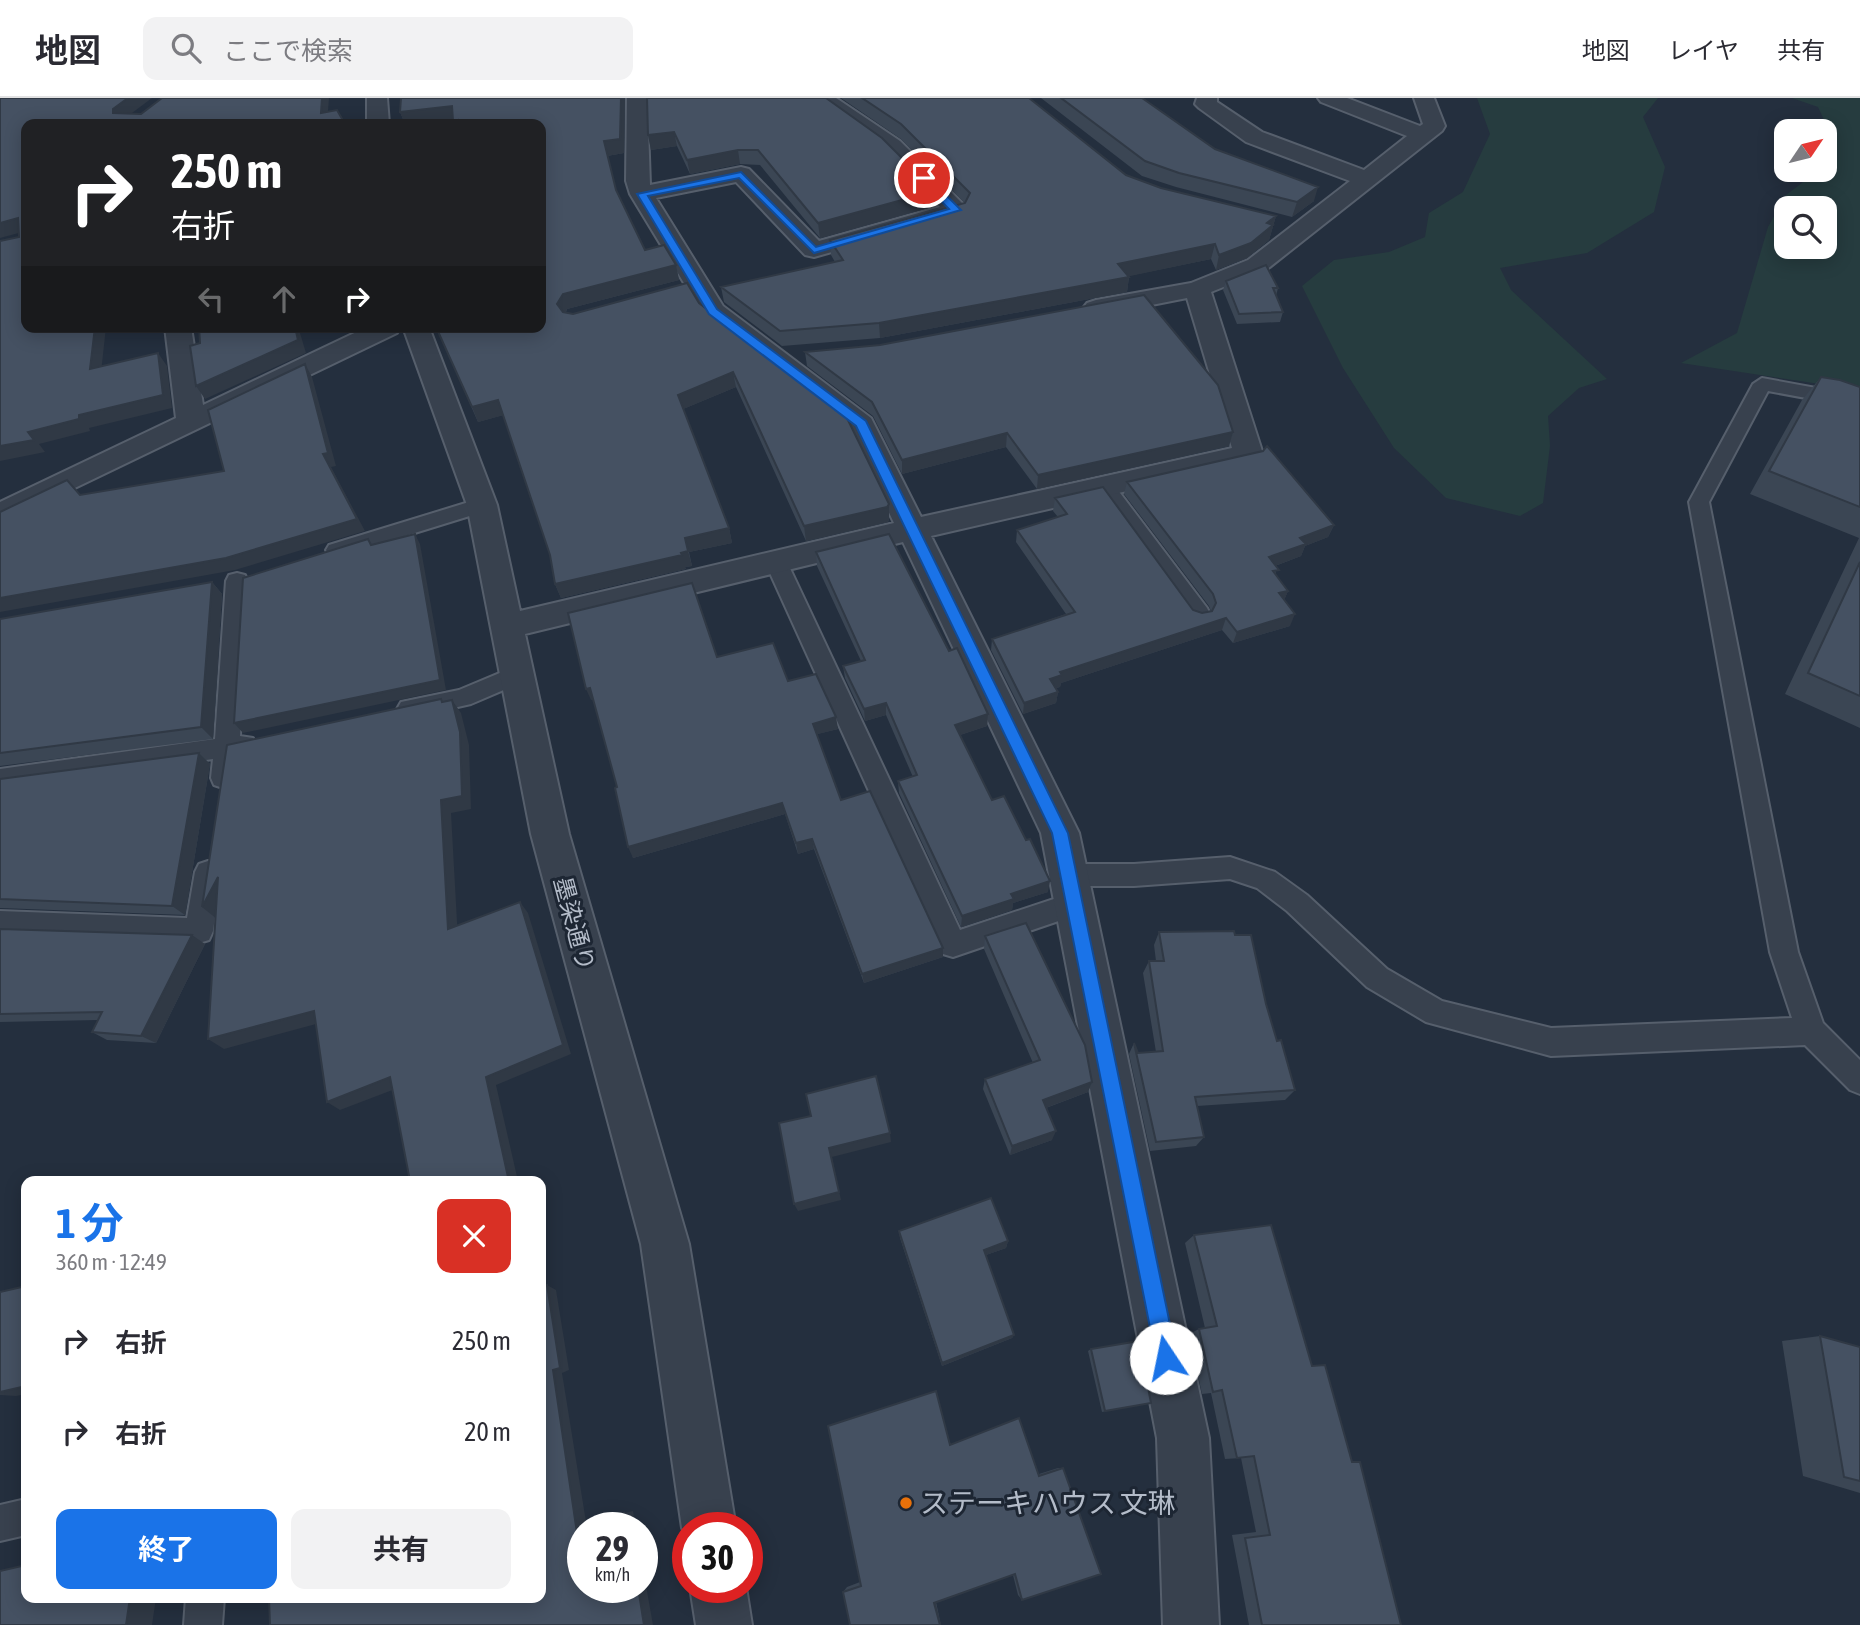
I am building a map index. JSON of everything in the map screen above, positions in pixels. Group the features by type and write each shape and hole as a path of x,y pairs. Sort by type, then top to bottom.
{"street":[{"path":"377,98 378,119"},
{"path":"637,98 638,181 684,290 861,424 1060,833 1182,1438 1191,1625"},
{"path":"1207,98 1206,104 1254,136 1367,178"},
{"path":"1328,98 1423,135"},
{"path":"1078,311 1197,289 1256,265 1434,126 1424,98"},
{"path":"642,194 741,174 814,250 956,210 892,146 840,102"},
{"path":"1276,222 1303,229"},
{"path":"509,626 913,529 1248,454 1197,289"},
{"path":"179,333 191,422"},
{"path":"0,514 376,333"},
{"name":"墨染通り","path":"418,333 482,505 550,834 665,1244 707,1512"},
{"path":"775,358 814,355"},
{"path":"721,1603 724,1625"}],"lane":[{"path":"1860,402 1762,384 1699,502 1784,952 1811,1031 1860,1080"},
{"path":"1104,486 1199,614"},
{"path":"314,557 482,505"},
{"path":"776,562 953,945 1072,890 1134,875 1230,868 1266,880 1297,903 1377,978 1436,1013 1551,1042 1811,1031"},
{"path":"211,586 263,573"},
{"path":"219,801 227,749 237,581"},
{"path":"385,715 463,698 519,674"},
{"path":"0,779 227,749 267,740"},
{"path":"0,923 199,931 211,853"},
{"path":"0,1522 21,1518"},
{"path":"203,1625 205,1603"}],"green space":[{"path":"1477,98 1658,98 1643,117 1665,167 1654,212 1587,253 1500,268 1511,290 1607,379 1579,388 1548,416 1550,446 1543,503 1520,516 1446,498 1394,448 1343,368 1302,286 1334,260 1389,252 1425,237 1429,213 1463,192 1490,134"},
{"path":"1792,98 1860,98 1860,390 1681,363 1737,333 1768,227 1774,216 1774,259 1837,259 1837,196 1785,196 1803,182 1838,182 1838,119 1824,119 1818,107"}],"building":[{"path":"0,98 128,98 113,109 113,113 141,114 162,98 322,98 321,113 337,110 342,119 21,119 21,333 94,333 90,369 158,353 163,395 79,415 79,419 28,432 34,440 0,446 0,241 19,237 18,218 0,223"},
{"path":"401,98 621,98 620,139 604,141 616,190 645,250 664,245 676,265 563,294 557,304 563,312 573,314 687,283 699,303 846,416 889,504 887,507 804,526 733,372 678,395 729,528 685,538 688,551 681,553 682,555 555,584 550,555 498,400 472,407 439,333 546,333 546,119 453,119 452,106 400,112"},
{"path":"647,98 826,98 882,138 935,191 818,223 758,150 738,150 687,160 674,132 648,135"},
{"path":"862,98 1029,98 1126,175 1161,188 1276,216 1267,223 1273,225 1251,243 1219,255 1215,244 1118,264 1129,277 879,323 780,331 721,287 843,260 830,240 965,203 970,193 901,124"},
{"path":"1061,98 1142,98 1215,149 1318,187 1297,202 1179,173 1145,161"},
{"path":"1266,265 1278,288 1273,288 1283,312 1239,314 1226,281"},
{"path":"1144,295 1218,385 1233,432 1038,475 1007,433 902,460 872,402 805,352 880,345"},
{"path":"199,333 296,333 298,340 196,386 190,346 200,343"},
{"path":"305,364 328,453 323,454 357,519 226,558 0,598 0,512 67,480 80,495 224,471 208,410"},
{"path":"1821,377 1860,387 1860,507 1769,471"},
{"path":"1267,446 1334,525 1300,538 1306,544 1269,557 1279,570 1273,571 1288,591 1279,593 1295,614 1237,632 1226,618 1060,672 1062,675 1050,679 1058,692 1024,703 992,639 1075,612 1017,530 1067,514 1055,498 1103,487 1193,610 1202,613 1212,611 1216,603 1213,594 1127,482 1263,451"},
{"path":"415,534 440,680 234,723 243,578 368,539 371,545"},
{"path":"889,534 949,651 957,648 988,714 955,725 992,800 1004,796 1026,840 1030,839 1050,881 1011,894 1014,899 962,916 898,781 917,775 886,703 864,709 843,666 865,660 816,552"},
{"path":"1860,562 1860,696 1808,673"},
{"path":"212,582 201,727 0,753 0,619"},
{"path":"692,583 717,657 773,643 788,681 816,674 836,717 813,724 841,800 870,791 943,948 862,974 812,839 796,843 782,803 628,847 615,788 617,787 590,688 586,689 568,613"},
{"path":"441,699 442,702 452,700 460,732 462,796 441,800 448,929 520,902 563,1045 486,1077 508,1176 409,1176 390,1077 327,1102 314,1011 208,1039 218,877 202,907 227,745"},
{"path":"199,753 172,906 0,899 0,779"},
{"path":"1026,923 1085,1045 1092,1082 1043,1100 1056,1131 1012,1146 985,1079 1040,1060 985,936"},
{"path":"0,929 192,935 141,1036 92,1032 102,1012 0,1014"},
{"path":"1234,931 1235,935 1251,935 1266,1004 1277,1041 1281,1040 1295,1090 1195,1097 1204,1137 1156,1142 1134,1043 1138,1053 1163,1051 1149,961 1164,961 1159,932"},
{"path":"876,1076 890,1133 829,1148 839,1192 794,1204 779,1123 811,1116 806,1094"},
{"path":"991,1198 1008,1241 984,1250 1014,1335 942,1363 899,1231"},
{"path":"1271,1225 1312,1366 1325,1365 1352,1462 1360,1462 1401,1625 1262,1625 1245,1538 1270,1535 1254,1456 1237,1458 1222,1390 1213,1392 1199,1329 1217,1326 1194,1235"},
{"path":"547,1285 560,1368 553,1370 574,1512 567,1512 567,1603 641,1603 644,1625 270,1625 269,1603 546,1603"},
{"path":"21,1287 21,1387 0,1392 0,1292"},
{"path":"1820,1336 1860,1347 1860,1481 1844,1477"},
{"path":"1139,1341 1151,1403 1105,1411 1091,1349"},
{"path":"936,1391 950,1445 1019,1418 1039,1476 1063,1468 1101,1574 1022,1600 1015,1574 934,1603 940,1625 850,1625 843,1592 861,1586 828,1426"},
{"path":"21,1566 21,1603 129,1603 126,1625 0,1625 0,1571"}],"place":[{"name":"ステーキハウス 文琳","path":"906,1503"}],"route":[{"path":"924,178 956,210 814,250 741,174 642,194 713,312 861,424 1060,833 1166,1358"}]}
